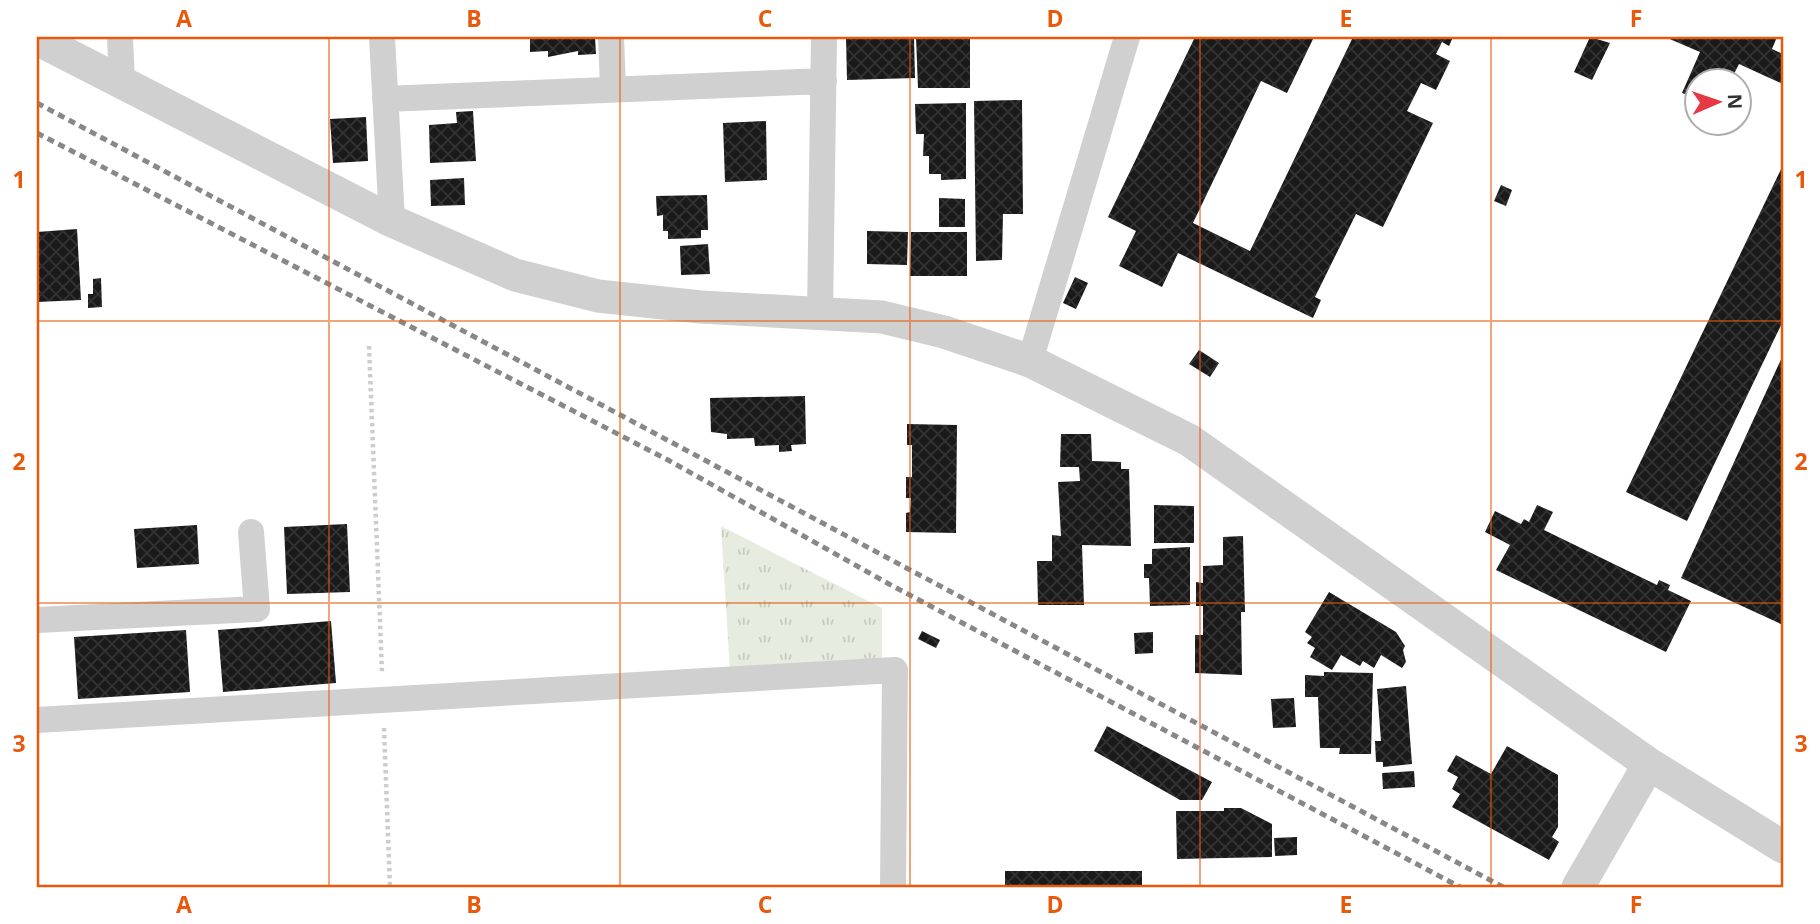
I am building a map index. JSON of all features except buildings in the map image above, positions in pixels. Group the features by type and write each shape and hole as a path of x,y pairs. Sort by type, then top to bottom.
{"street":[{"path":"120,37 122,85"},
{"path":"382,37 392,221"},
{"path":"611,37 613,88"},
{"path":"820,313 824,37"},
{"path":"1030,361 1127,37"},
{"path":"37,39 122,85 392,221 515,275 598,296 701,307 882,317 944,332 1030,361 1189,440 1649,764 1783,847"},
{"path":"385,99 824,81"},
{"path":"37,620 257,609 251,532"},
{"path":"37,720 895,670 893,887"},
{"path":"1578,887 1649,764"}],"path":[{"path":"369,346 390,887"}],"green space":[{"path":"721,526 882,608 882,661 730,672"}],"railway":[{"path":"37,103 1503,887"},
{"path":"37,133 668,460 889,584 1460,887"}]}
